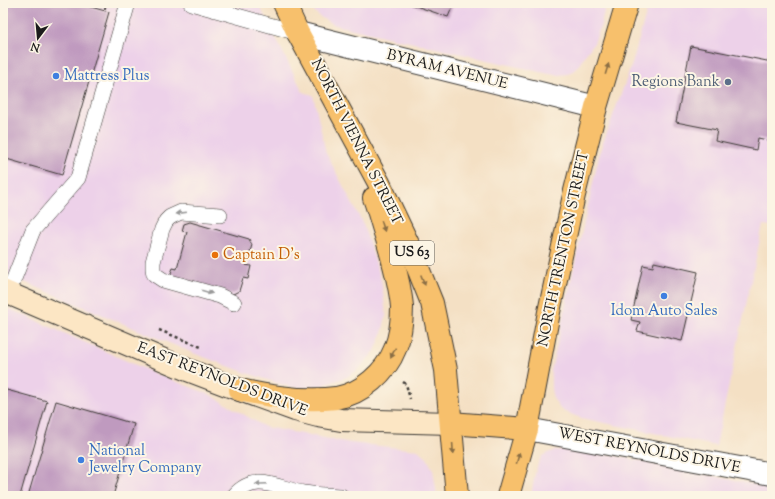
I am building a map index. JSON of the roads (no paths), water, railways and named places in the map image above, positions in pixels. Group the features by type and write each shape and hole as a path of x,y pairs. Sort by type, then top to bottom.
{"highway":[{"name":"NORTH VIENNA STREET","path":"284,3 298,33 348,123 379,183 409,246 432,303 446,370 457,496"},
{"name":"NORTH TRENTON STREET","path":"508,496 527,428 549,312 574,195 596,107 627,3"},
{"path":"240,390 271,397 301,399 337,398 353,392 373,379 389,361 396,348 402,308 397,275 376,203 348,123"},
{"path":"451,423 527,428"}],"street":[{"name":"BYRAM AVENUE","path":"298,33 596,107"},
{"name":"EAST REYNOLDS DRIVE","path":"6,293 185,368 295,410 341,420 451,423"},
{"name":"WEST REYNOLDS DRIVE","path":"527,428 772,474"}],"lane":[{"path":"6,293 33,230 78,178 128,3"},
{"path":"191,3 298,33"},
{"path":"220,215 181,212 170,216 166,220 162,229 153,262 153,269 154,274 163,280 220,296 234,303"},
{"path":"234,496 240,489 252,484 264,483 293,494 341,496"}],"place":[{"name":"Mattress Plus","path":"56,76"},
{"name":"Regions Bank","path":"728,82"},
{"name":"Captain D's","path":"215,255"},
{"name":"Idom Auto Sales","path":"664,296"},
{"name":"National Jewelry Company","path":"81,460"}]}
